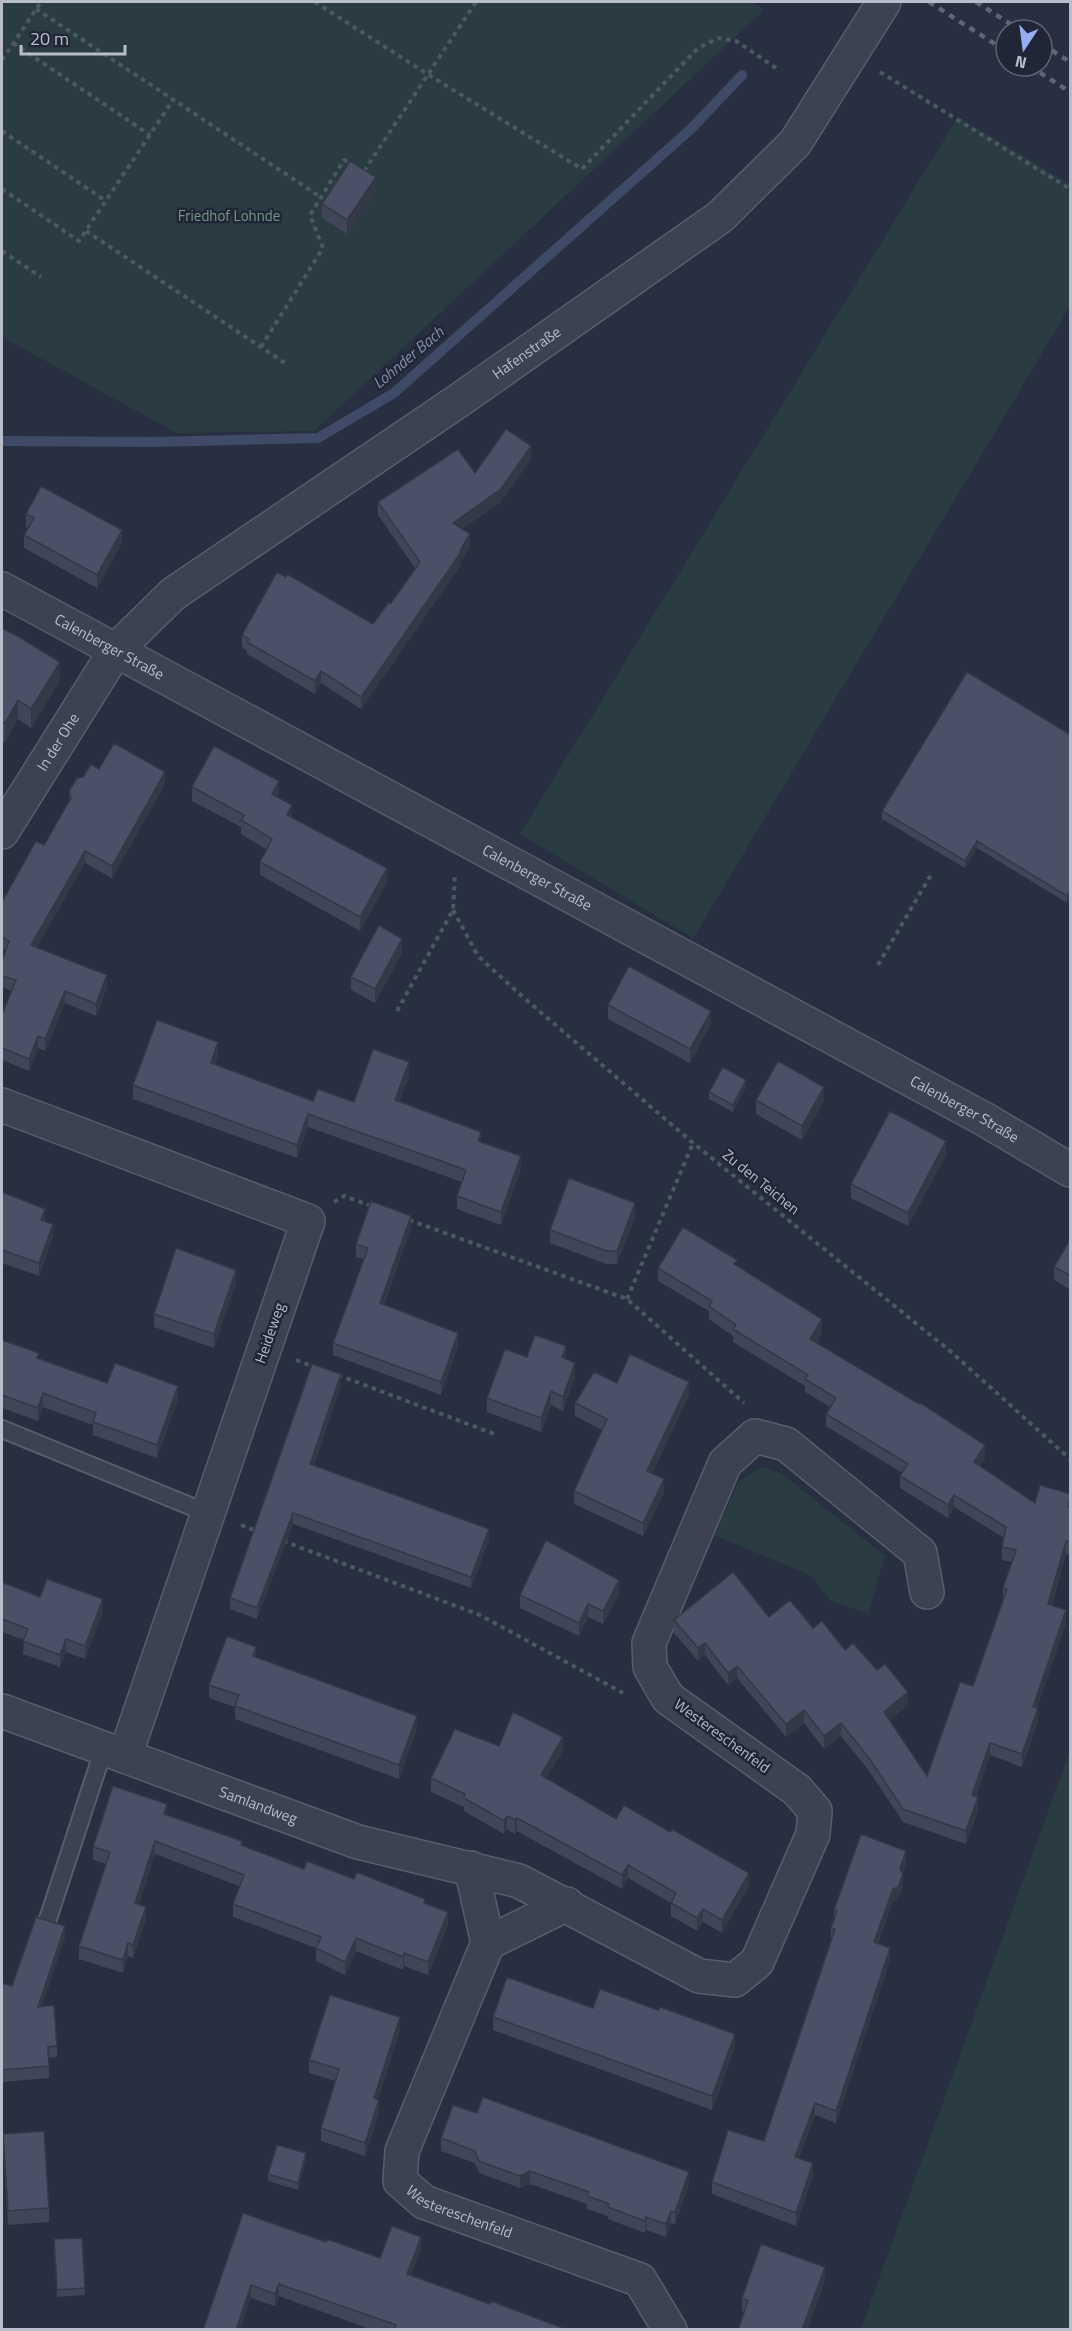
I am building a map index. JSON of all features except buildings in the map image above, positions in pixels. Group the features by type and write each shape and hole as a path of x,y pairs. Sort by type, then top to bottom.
{"street":[{"name":"Hafenstraße","path":"116,650 174,594 458,401 720,217 795,142 884,2"},
{"name":"Calenberger Straße","path":"2,590 963,1108 1071,1170"},
{"name":"In der Ohe","path":"2,832 116,650"},
{"path":"2,1105 308,1221"},
{"name":"Heideweg","path":"114,1752 207,1513 308,1221"},
{"path":"755,1436 786,1444 920,1553 927,1592"},
{"name":"Westereschenfeld","path":"519,1881 567,1904 699,1976 735,1980 757,1962 813,1834 815,1811 797,1790 668,1698 650,1667 649,1643 725,1463 755,1436"},
{"name":"Samlandweg","path":"2,1710 358,1842 519,1881"},
{"path":"471,1868 488,1943 567,1904"},
{"name":"Westereschenfeld","path":"488,1943 402,2151 400,2181 424,2202 640,2280 670,2330"}],"lane":[{"path":"2,1429 207,1513"},
{"path":"47,1922 114,1752"}],"path":[{"path":"2,60 41,2"},
{"path":"315,2 582,169 698,48 718,38 736,41 779,70"},
{"path":"261,347 324,248 310,215 344,160 366,172 476,2"},
{"path":"36,9 322,198"},
{"path":"13,43 150,135"},
{"path":"851,54 1071,189"},
{"path":"2,189 79,241 173,100"},
{"path":"2,131 106,201"},
{"path":"86,231 285,363"},
{"path":"2,251 41,277"},
{"path":"397,1011 453,910 456,860 464,838"},
{"path":"878,965 932,873"},
{"name":"Zu den Teichen","path":"453,910 478,956 693,1143 949,1350 1071,1459"},
{"path":"627,1299 693,1143"},
{"path":"308,1221 344,1196 376,1208"},
{"path":"398,1216 627,1299 751,1410 755,1436"},
{"path":"265,1348 320,1369"},
{"path":"331,1373 497,1435"},
{"path":"207,1513 262,1533"},
{"path":"273,1537 480,1615 627,1694 668,1698"}],"green space":[{"name":"Friedhof Lohnde","path":"2,2 752,2 764,10 314,431 177,433 2,337"},
{"path":"958,117 1070,184 1070,306 693,938 520,834"},
{"path":"762,1467 781,1473 885,1556 868,1614 830,1600 810,1575 714,1535 739,1481"},
{"path":"1070,1751 1070,2329 861,2329"}],"waterway":[{"name":"Lohnder Bach","path":"2,441 152,442 318,438 394,393 691,129 742,75"}],"railway":[{"path":"929,2 994,43"},
{"path":"976,2 1001,18"},
{"path":"1054,52 1070,62"},
{"path":"1048,78 1070,92"}]}
